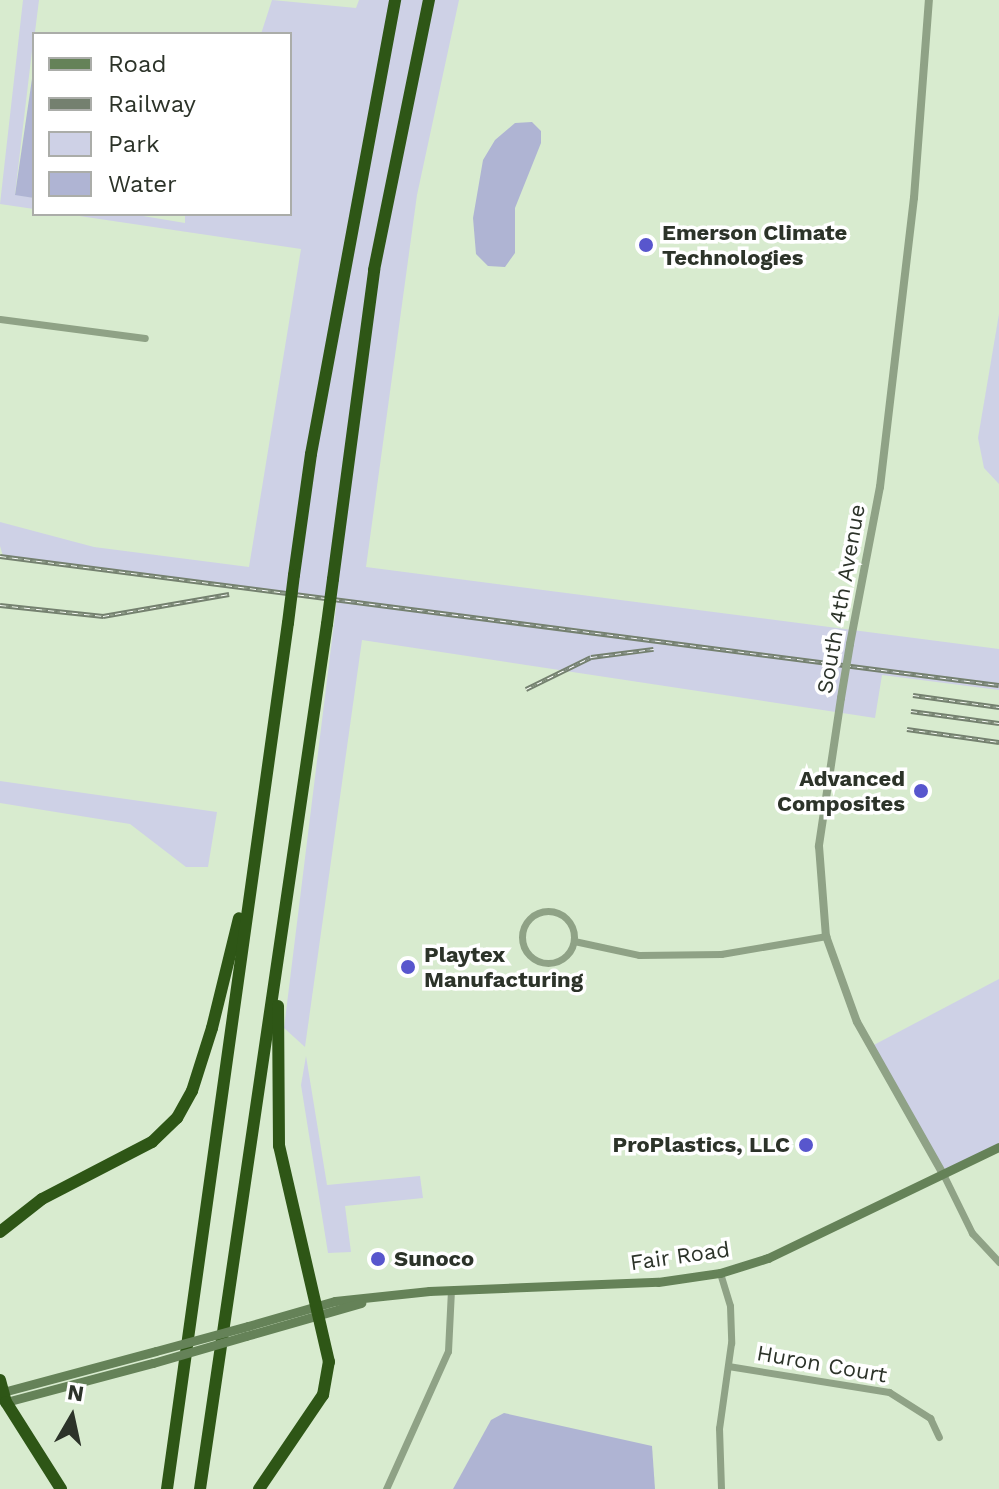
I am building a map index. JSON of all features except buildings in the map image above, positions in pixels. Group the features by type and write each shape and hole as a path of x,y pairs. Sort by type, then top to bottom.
{"highway":[{"path":"167,1489 319,407 395,0"},
{"path":"200,1489 327,624 384,210 429,0"},
{"path":"0,1232 42,1199 152,1142 177,1118 192,1091 212,1028 261,813"},
{"path":"259,1489 323,1395 329,1362 279,1146 275,1088 293,852"},
{"path":"2,1394 61,1489"}],"main road":[{"name":"Fair Road","path":"2,1394 153,1363 316,1311 388,1297 451,1290 658,1282 720,1273 768,1258 999,1147"},
{"name":"Fair Road","path":"2,1394 156,1351 247,1331"}],"street":[{"name":"South 4th Avenue","path":"929,0 914,198 880,487 850,644 819,846 826,936 857,1022 944,1176"},
{"path":"0,319 145,338"},
{"path":"550,911 566,918 574,941 564,957 546,963 530,955 522,933 532,916 550,911"},
{"path":"574,941 639,955 721,954 826,936"},
{"path":"944,1176 972,1233 999,1262"},
{"path":"720,1273 730,1306 728,1366 719,1428 721,1489"},
{"path":"386,1489 448,1351 451,1290"},
{"name":"Huron Court","path":"728,1366 889,1392 930,1418 939,1437"}],"green space":[{"path":"23,0 39,0 35,32 32,32 15,194 32,198 32,209 0,204"},
{"path":"272,0 356,8 359,0 459,0 417,195 366,567 999,649 999,690 882,675 875,718 362,640 305,1047 284,1028 337,599 3,556 0,546 0,522 94,547 249,567 301,249 79,216 143,216 185,223 185,216 292,216 292,32 262,32"},
{"path":"999,314 999,484 984,468 978,438"},
{"path":"0,781 217,812 208,867 186,867 130,824 0,803"},
{"path":"999,979 999,1147 944,1176 870,1047"},
{"path":"306,1056 327,1185 420,1176 423,1198 345,1206 351,1252 328,1253 301,1085"}],"water":[{"path":"32,79 32,198 15,195"},
{"path":"532,122 541,131 541,143 515,208 515,253 505,267 488,266 476,254 473,218 483,160 495,140 515,123"},
{"path":"504,1413 652,1446 655,1489 453,1489 491,1420"}],"railway":[{"path":"0,556 999,685"},
{"path":"0,605 103,616 229,594"},
{"path":"526,689 591,657 653,649"},
{"path":"913,695 999,707"},
{"path":"911,711 999,723"},
{"path":"907,729 999,742"}],"place":[{"name":"Emerson Climate Technologies","path":"646,245"},
{"name":"Advanced Composites","path":"921,791"},
{"name":"Playtex Manufacturing","path":"408,967"},
{"name":"ProPlastics, LLC","path":"806,1145"},
{"name":"Sunoco","path":"378,1259"}]}
